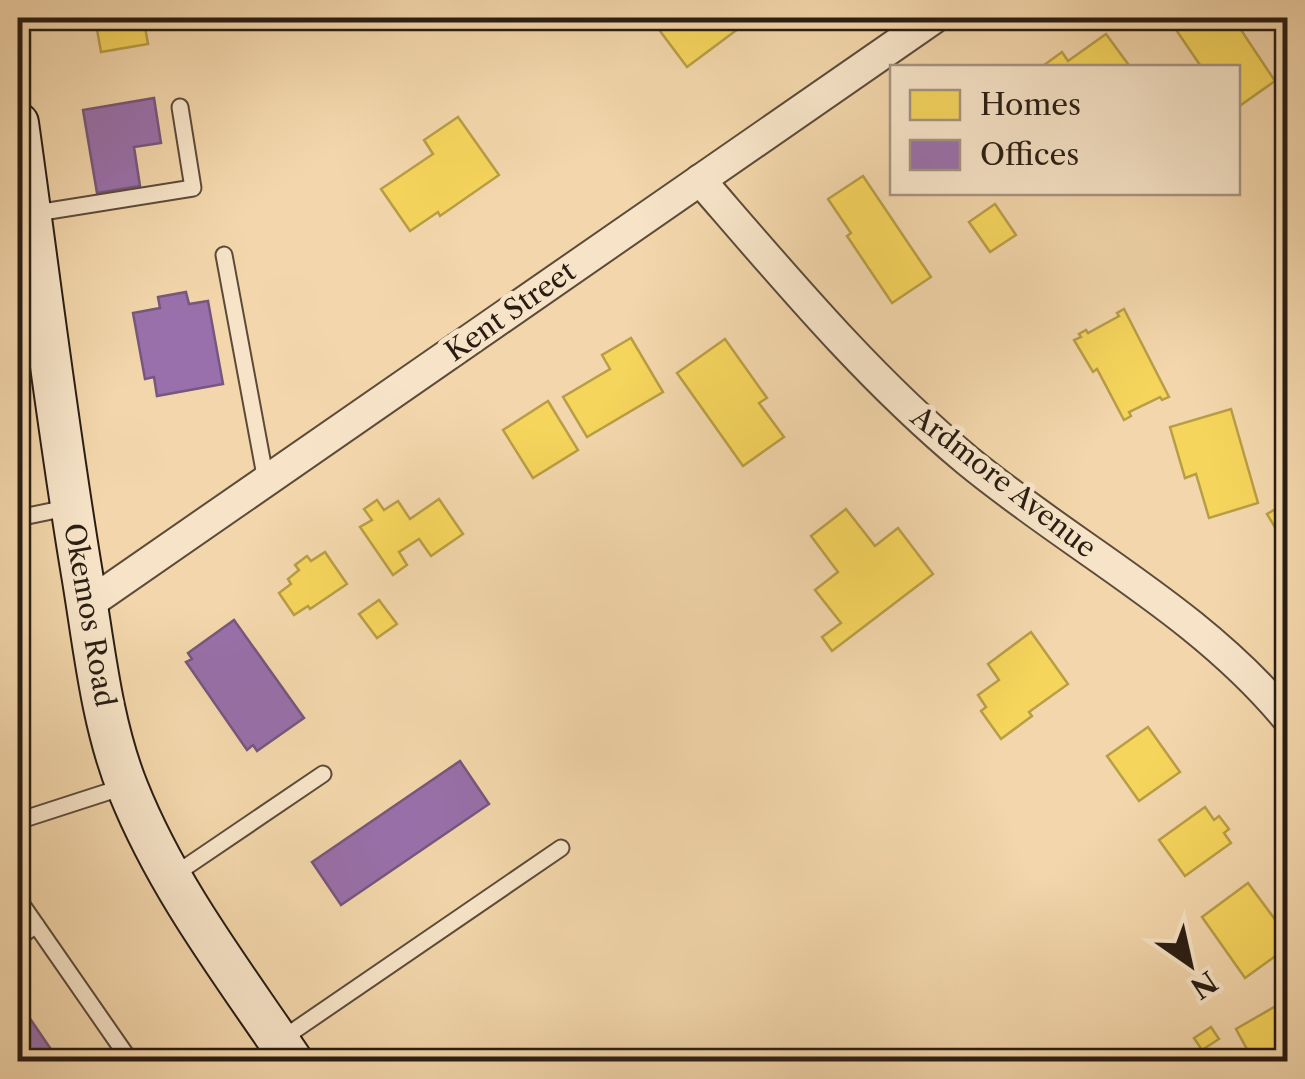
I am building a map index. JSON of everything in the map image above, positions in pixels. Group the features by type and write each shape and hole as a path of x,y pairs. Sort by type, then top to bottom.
{"main road":[{"name":"Okemos Road","path":"18,122 36,298 102,691 127,786 170,878 286,1051"}],"street":[{"name":"Kent Street","path":"88,605 934,18"},
{"name":"Ardmore Avenue","path":"700,180 837,337 907,407 970,462 1195,626 1231,657 1288,719"}],"lane":[{"path":"30,214 193,188 180,107"},
{"path":"224,255 266,481"},
{"path":"18,518 71,507"},
{"path":"170,878 323,774"},
{"path":"18,821 127,786"},
{"path":"286,1051 561,848"},
{"path":"18,900 129,1060"},
{"path":"18,938 36,926"}],"building: Homes":[{"path":"95,18 154,18 155,25 145,27 148,44 101,52"},
{"path":"661,18 736,18 742,26 687,67 654,23"},
{"path":"1168,18 1240,18 1235,21 1275,81 1240,106 1240,65 1200,65"},
{"path":"1106,34 1129,65 1044,65 1062,52 1068,61"},
{"path":"458,117 499,175 440,216 438,212 410,231 381,189 433,154 424,140"},
{"path":"863,176 931,277 892,303 847,236 851,233 828,199"},
{"path":"995,204 1016,235 990,252 969,222"},
{"path":"1124,309 1169,397 1160,397 1129,412 1131,416 1124,420 1097,369 1093,372 1074,340 1086,330 1088,333 1119,316 1117,313"},
{"path":"631,338 663,392 587,437 563,397 610,369 602,355"},
{"path":"725,339 767,398 759,403 784,437 743,466 677,373"},
{"path":"548,401 578,450 533,478 503,430"},
{"path":"1231,409 1258,503 1209,518 1196,474 1185,478 1170,427"},
{"path":"439,499 463,534 431,556 419,539 399,552 407,565 393,575 360,527 372,520 364,509 377,500 384,510 398,501 410,519"},
{"path":"1288,502 1288,549 1267,514"},
{"path":"846,509 875,546 898,528 933,574 832,651 822,637 841,623 815,590 838,572 811,536"},
{"path":"325,552 347,584 294,615 279,593 291,584 288,579 299,570 295,565 307,556 311,561"},
{"path":"379,600 397,624 377,638 359,614"},
{"path":"1031,632 1068,684 1029,712 1032,716 1001,739 981,711 986,707 978,695 999,680 988,664"},
{"path":"1148,727 1180,772 1139,801 1107,756"},
{"path":"1205,807 1214,820 1219,816 1229,829 1224,833 1231,843 1185,876 1159,840"},
{"path":"1248,883 1288,937 1288,947 1245,978 1202,917"},
{"path":"1288,999 1288,1062 1254,1062 1236,1029"},
{"path":"1211,1027 1219,1039 1202,1050 1194,1038"}],"building: Offices":[{"path":"154,98 161,143 134,147 140,186 97,193 83,110"},
{"path":"186,292 189,304 208,301 223,384 157,396 154,377 145,379 133,313 160,308 158,297"},
{"path":"234,620 304,718 257,751 253,745 247,750 186,662 192,659 188,653"},
{"path":"460,761 489,804 341,905 312,862"},
{"path":"31,1020 59,1061 18,1062 18,1029"}]}
